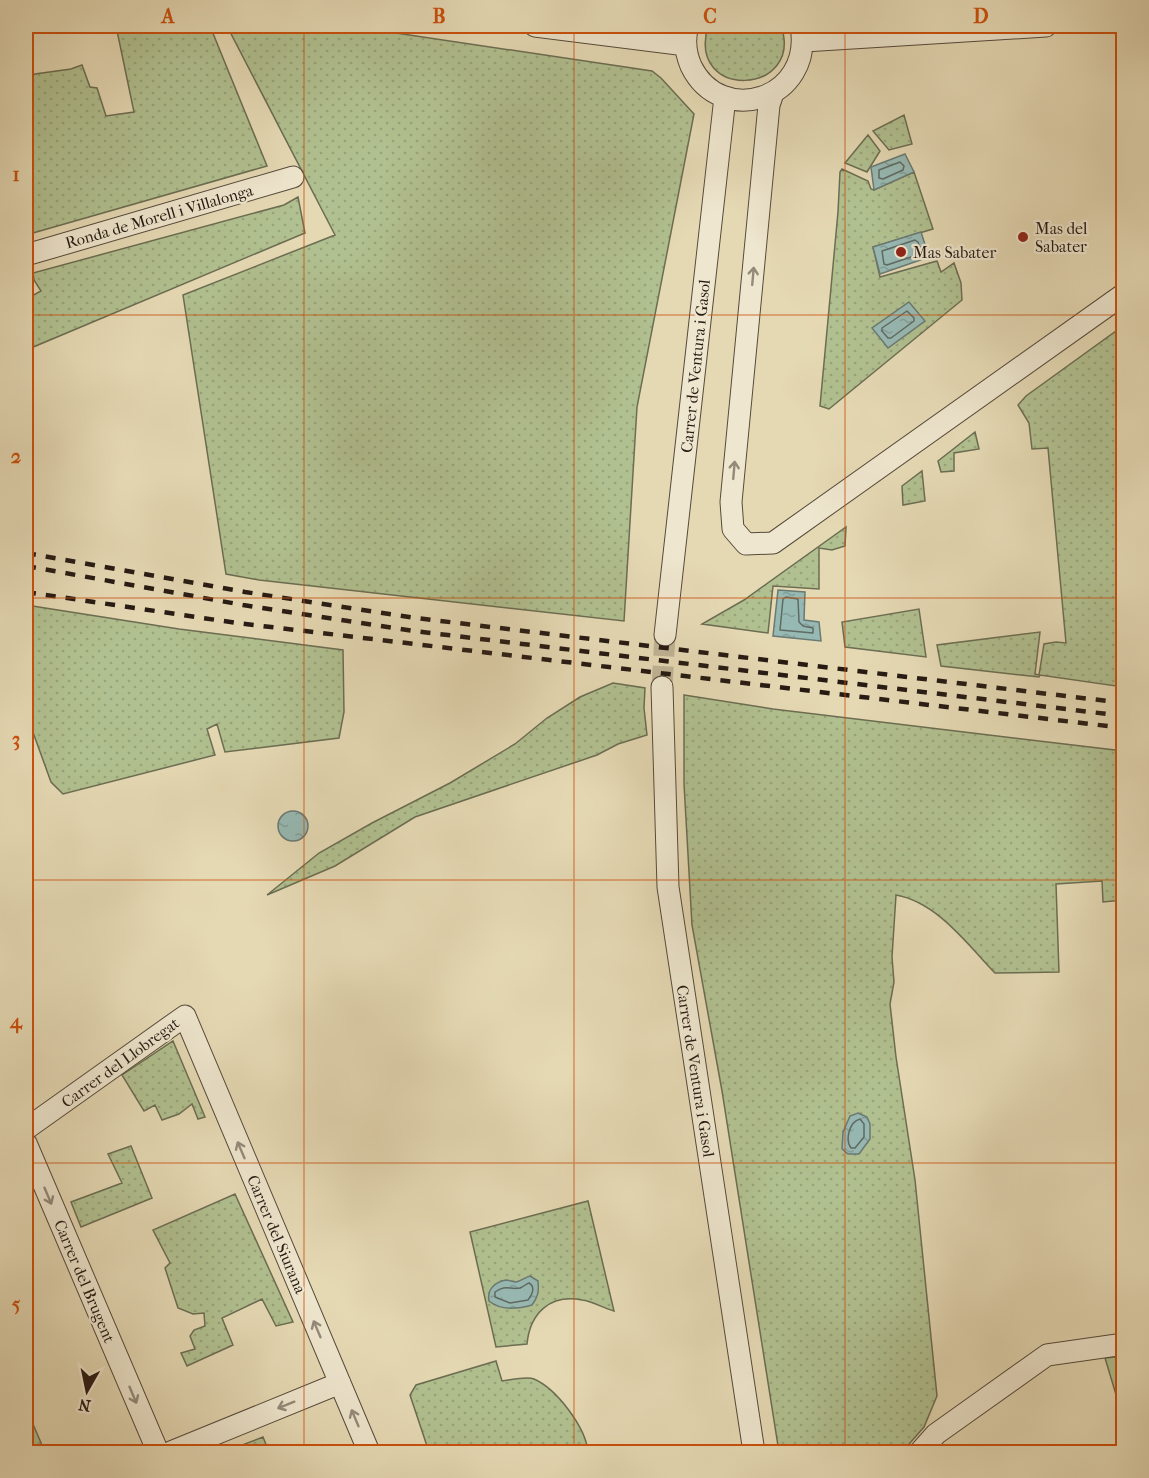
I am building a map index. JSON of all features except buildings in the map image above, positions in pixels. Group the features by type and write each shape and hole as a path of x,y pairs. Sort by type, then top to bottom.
{"street":[{"path":"535,26 687,35 687,56 696,76 711,90 725,97 745,101 773,93 789,80 800,61 802,33 1046,26"},
{"path":"773,93 769,105 732,490 733,529 746,544 773,543 1124,294"},
{"name":"Carrer de Ventura i Gasol","path":"665,635 725,97"},
{"name":"Ronda de Morell i Villalonga","path":"26,255 292,177"},
{"name":"Carrer de Ventura i Gasol","path":"662,687 668,887 754,1452"},
{"name":"Carrer del Llobregat","path":"26,1130 185,1016"},
{"name":"Carrer del Siurana","path":"185,1016 369,1452"},
{"name":"Carrer del Brugent","path":"26,1143 158,1452"},
{"path":"920,1452 936,1434 1047,1355 1124,1344"},
{"path":"171,1452 340,1383"}],"green space":[{"path":"116,26 210,26 267,166 26,235 26,81 35,74 71,69 82,65 90,87 97,88 106,116 134,112"},
{"path":"227,26 349,26 652,71 694,114 637,407 624,621 259,580 226,574 183,295 335,235"},
{"path":"708,26 781,26 784,49 777,66 763,76 745,80 728,78 714,68 706,51"},
{"path":"904,115 912,144 889,150 873,131"},
{"path":"868,135 880,151 867,172 845,163"},
{"path":"842,169 868,181 871,189 874,190 914,172 933,229 873,247 880,277 937,261 941,272 954,263 961,283 962,300 829,409 820,406"},
{"path":"298,197 305,233 26,350 26,290 30,297 41,291 34,280 33,273 284,205"},
{"path":"1123,326 1123,687 1040,675 1039,677 941,666 937,645 1040,632 1035,674 1039,675 1044,644 1066,643 1048,448 1032,449 1029,423 1018,405 1026,396"},
{"path":"975,432 979,449 954,453 954,471 941,472 938,461"},
{"path":"922,471 925,501 903,505 902,486"},
{"path":"846,527 845,546 832,550 819,548 819,589 773,586 768,633 702,624 744,600"},
{"path":"26,605 179,629 343,650 344,712 339,738 225,752 217,724 207,729 215,755 63,794 51,782 26,713"},
{"path":"919,609 926,657 845,647 842,622"},
{"path":"613,683 645,688 644,708 647,735 618,744 597,755 415,817 335,866 267,895 319,853 450,783 515,744 547,718 580,697"},
{"path":"684,695 773,709 1123,751 1123,900 1103,902 1102,881 1056,884 1059,972 995,973 938,915 911,899 896,895 892,957 894,982 890,1004 915,1180 937,1396 924,1427 902,1452 779,1452 722,1091 692,925 684,784"},
{"path":"173,1041 205,1117 198,1119 192,1104 179,1114 162,1120 155,1105 144,1111 122,1075"},
{"path":"131,1146 152,1198 81,1227 71,1202 122,1183 108,1154"},
{"path":"235,1194 293,1322 276,1326 262,1299 222,1318 233,1345 187,1366 181,1353 195,1349 190,1336 194,1330 205,1326 204,1313 193,1314 178,1308 165,1268 170,1263 153,1230"},
{"path":"588,1201 614,1311 586,1301 560,1300 551,1303 537,1315 532,1323 527,1344 496,1347 470,1232"},
{"path":"1124,1356 1123,1418 1105,1358"},
{"path":"496,1361 502,1381 531,1378 552,1391 576,1421 588,1452 429,1452 410,1395 416,1385"},
{"path":"26,1408 42,1445 26,1452"},
{"path":"263,1437 267,1447 286,1445 288,1452 224,1452"}],"water":[{"path":"905,154 914,172 874,190 871,167"},
{"name":"Mas Sabater","path":"921,232 929,257 880,274 873,247"},
{"path":"909,302 925,321 888,348 872,328"},
{"path":"778,590 805,592 804,620 819,622 821,641 773,636"},
{"path":"293,811 303,816 308,826 303,836 293,841 283,836 278,826 283,816"},
{"path":"858,1113 867,1117 870,1124 870,1139 859,1154 848,1154 842,1149 843,1132 850,1116"},
{"path":"530,1276 538,1281 537,1297 532,1305 510,1308 489,1301 490,1290 498,1283 506,1280 516,1282"}],"tunnel":[{"path":"662,687 665,635"}],"railway":[{"path":"26,553 245,592 416,618 1124,703"},
{"path":"26,566 243,605 414,631 1124,716"},
{"path":"26,592 237,623 1124,728"}],"place":[{"name":"Mas del Sabater","path":"1023,237"},
{"name":"Mas Sabater","path":"901,252"}]}
